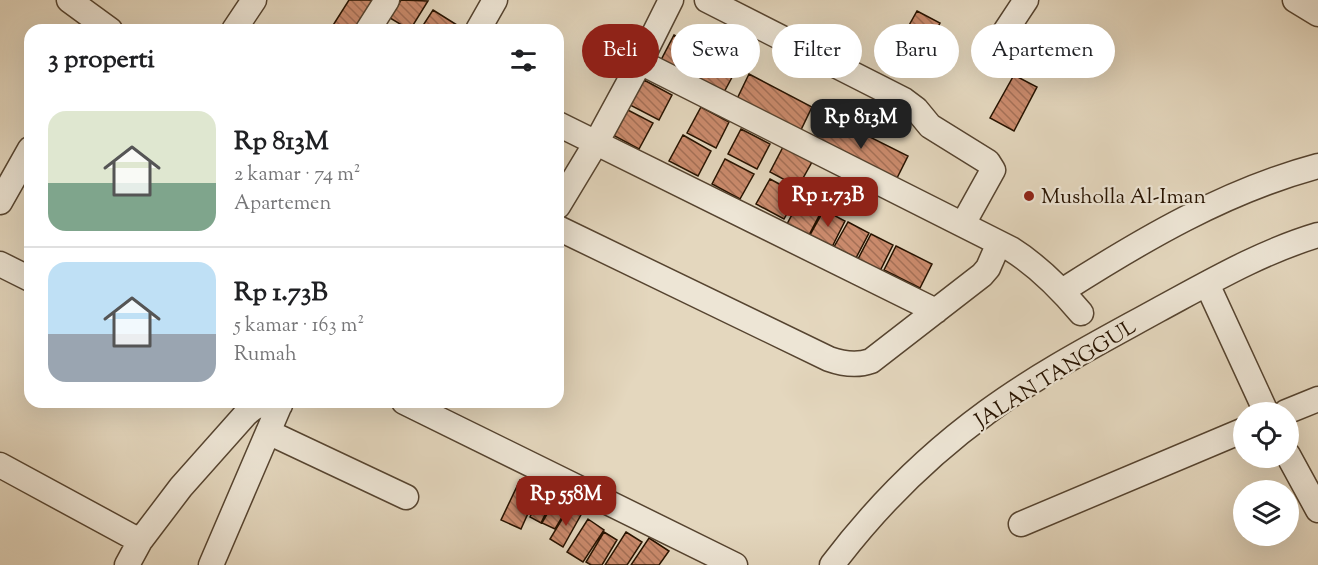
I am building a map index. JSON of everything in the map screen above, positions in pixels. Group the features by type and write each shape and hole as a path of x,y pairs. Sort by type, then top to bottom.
{"street":[{"path":"69,0 98,24"},
{"path":"238,24 254,0"},
{"path":"372,24 387,0"},
{"path":"481,24 495,0"},
{"path":"659,24 671,0"},
{"path":"707,0 904,100 916,109 930,126 988,162 993,170 963,224"},
{"path":"1295,0 1318,14"},
{"path":"1007,24 1020,2"},
{"path":"659,72 1013,251 1062,291 1081,313"},
{"path":"564,196 631,78"},
{"path":"564,127 936,311"},
{"path":"0,202 24,160"},
{"path":"1062,291 1183,219 1263,184 1318,165"},
{"path":"564,231 829,359 842,363 861,364 871,361 988,268 1013,251"},
{"name":"JALAN TANGGUL","path":"832,565 900,486 971,424 1021,389 1232,269 1318,235"},
{"path":"0,264 24,276"},
{"path":"1207,284 1261,402"},
{"path":"1299,407 1318,399"},
{"path":"127,565 140,542 181,487 251,408"},
{"path":"211,565 278,408"},
{"path":"416,408 735,565"},
{"path":"268,432 406,497"},
{"path":"1021,524 1170,459 1233,434"},
{"path":"0,465 140,542"},
{"path":"1295,468 1318,510"}],"building":[{"path":"349,0 380,0 365,24 334,24"},
{"path":"401,0 428,1 414,24 400,24 390,18"},
{"path":"433,10 455,24 424,24"},
{"path":"917,11 940,23 939,24 910,24"},
{"path":"671,41 671,68 660,62"},
{"path":"692,78 732,78 723,94"},
{"path":"747,78 757,78 812,107 799,134 736,101"},
{"path":"1012,78 1020,78 1037,87 1014,131 990,118"},
{"path":"644,80 672,95 659,120 630,105"},
{"path":"701,107 729,122 716,148 687,133"},
{"path":"624,108 653,123 639,149 611,134"},
{"path":"828,116 908,156 894,184 814,142"},
{"path":"741,129 770,144 757,169 728,154"},
{"path":"683,135 711,151 698,176 669,161"},
{"path":"783,147 812,162 798,187 770,172"},
{"path":"725,159 754,174 740,199 712,184"},
{"path":"770,179 798,194 784,219 756,204"},
{"path":"801,198 822,210 809,235 787,224"},
{"path":"824,210 845,221 832,247 810,235"},
{"path":"848,222 869,233 856,258 834,247"},
{"path":"871,234 893,245 880,271 858,259"},
{"path":"896,246 932,264 920,288 884,270"},
{"path":"520,480 539,489 521,529 501,520"},
{"path":"541,495 552,500 541,523 530,517"},
{"path":"558,495 571,502 555,529 542,523"},
{"path":"570,506 582,513 563,547 550,539"},
{"path":"588,519 604,530 583,562 567,552"},
{"path":"604,532 617,540 602,565 591,565 586,562"},
{"path":"626,532 642,542 627,565 605,565"},
{"path":"649,538 669,551 659,565 631,565"}],"place":[{"name":"Musholla Al-Iman","path":"1029,196"}]}
